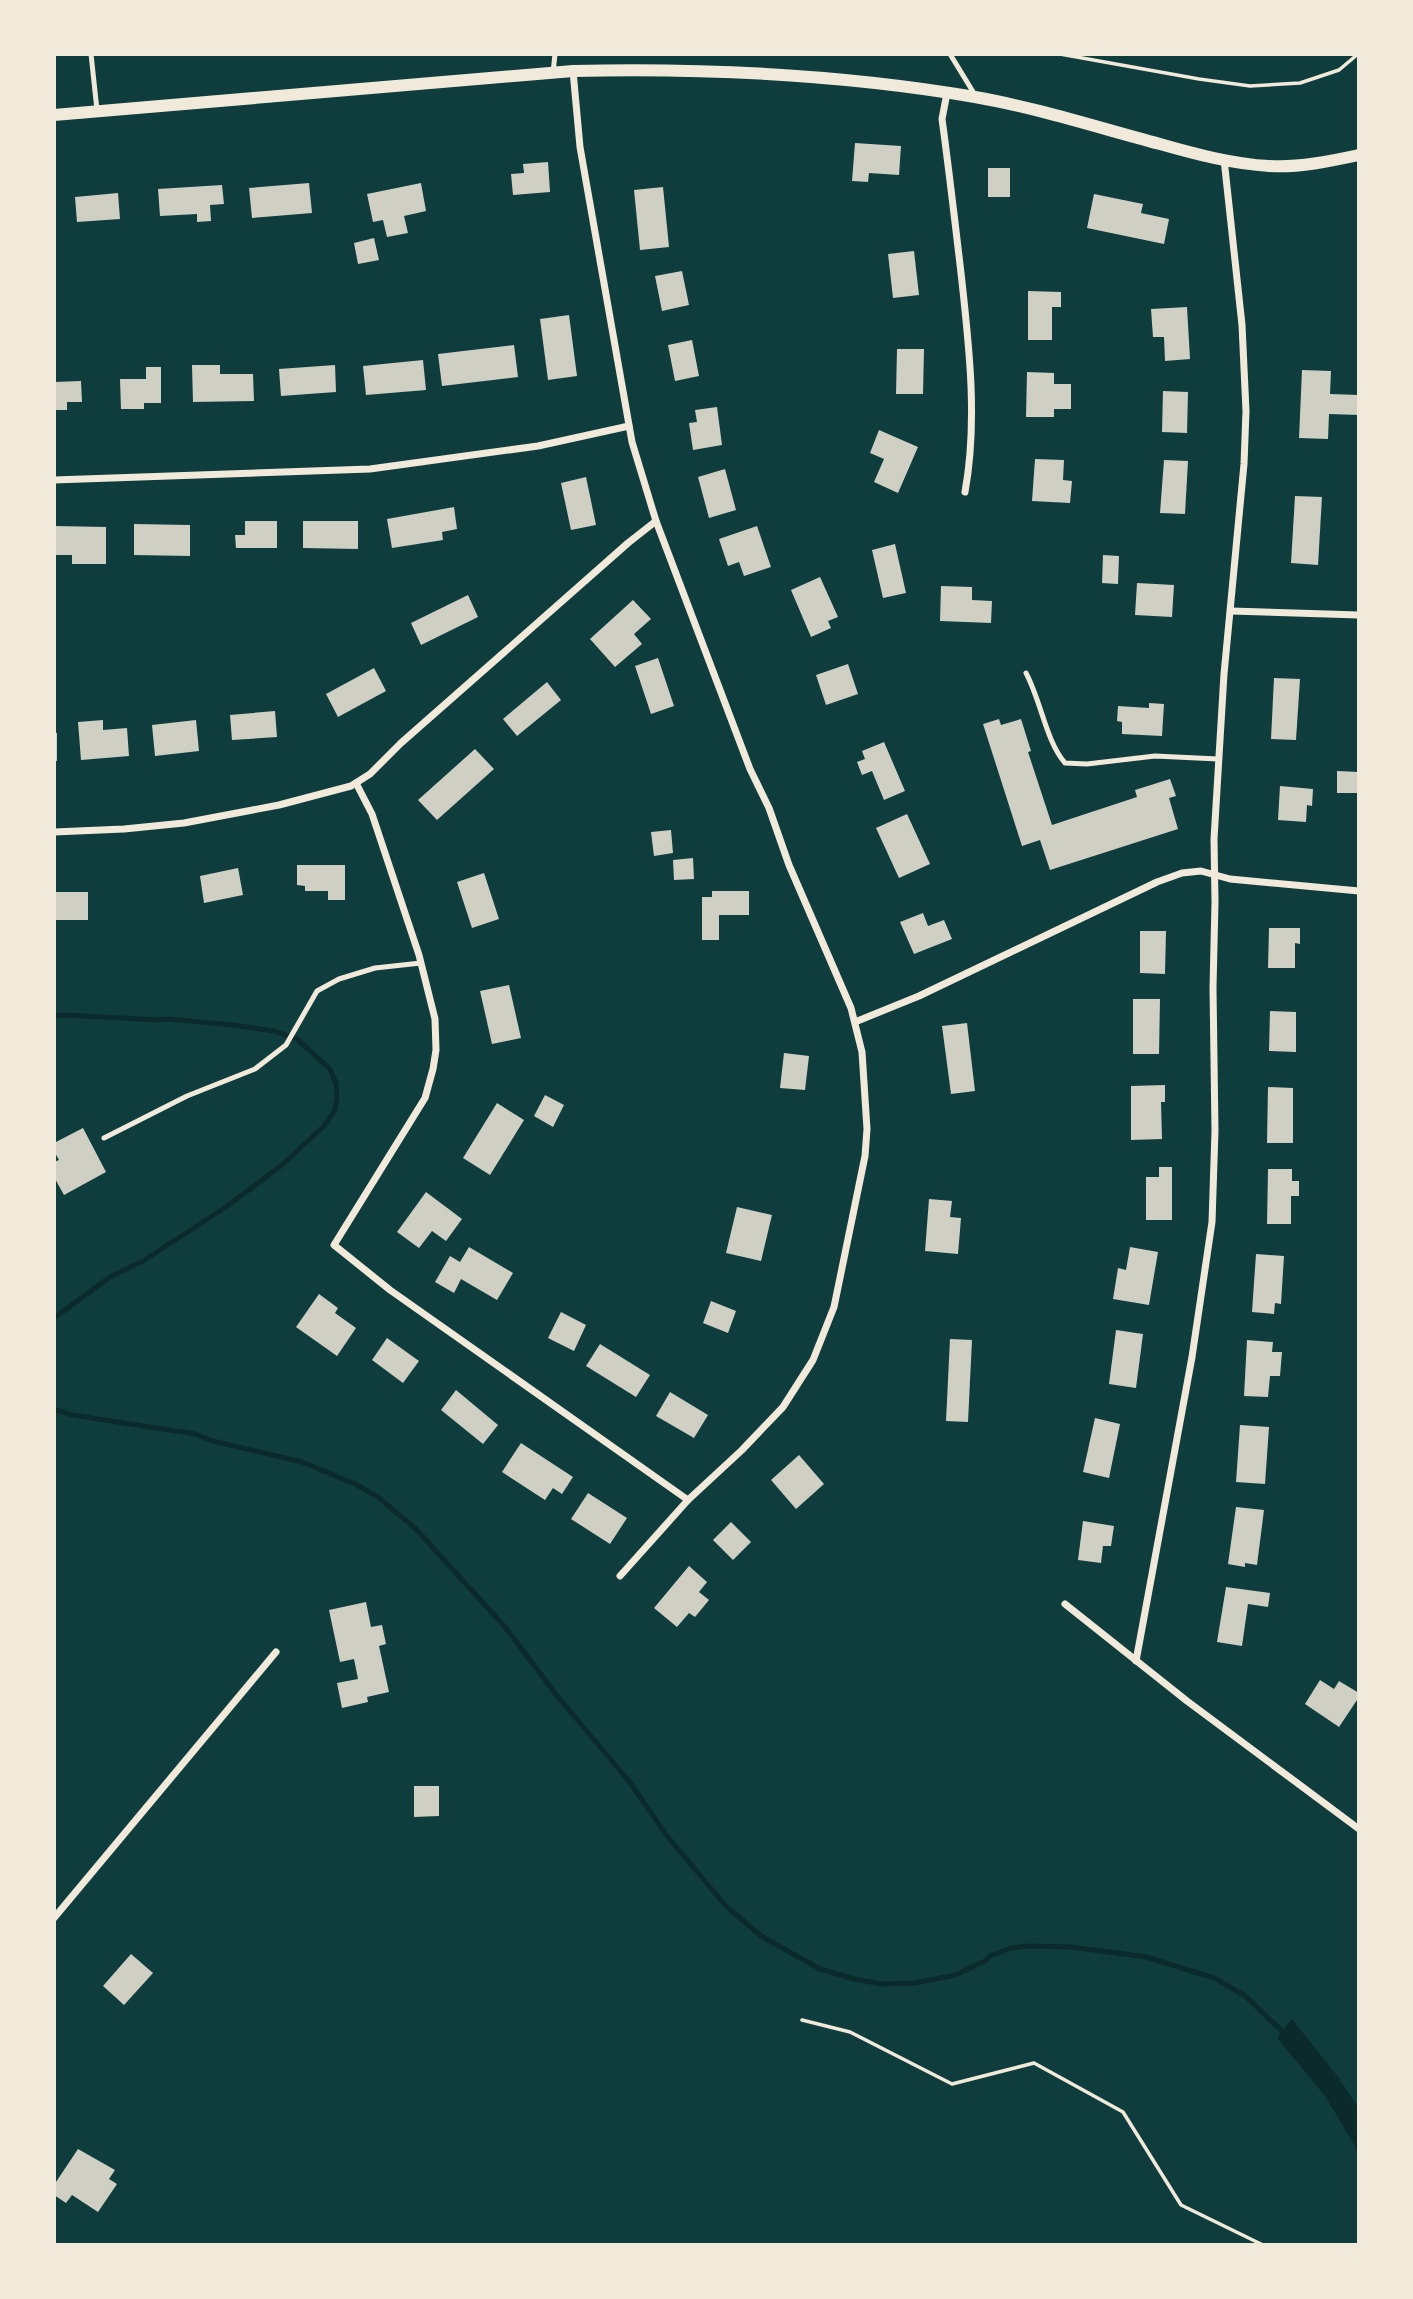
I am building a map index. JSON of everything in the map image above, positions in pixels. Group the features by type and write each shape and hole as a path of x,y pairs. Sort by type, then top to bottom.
{"street":[{"path":"54,116 553,72 667,69 806,78 947,93 1041,111 1177,149 1270,167 1359,155"},
{"path":"572,71 580,147 629,426 656,521 750,769 769,808 789,865 834,964 855,1022 862,1052 867,1129 858,1197 834,1307 813,1360 783,1408 688,1500 620,1576"},
{"path":"947,93 942,119 969,349 970,465 965,492"},
{"path":"1136,1661 1192,1357 1212,1222 1215,1131 1214,839 1217,759 1244,464 1246,411 1242,325 1224,159"},
{"path":"54,480 370,469 538,446 629,426"},
{"path":"54,832 184,823 279,805 356,783 370,774 401,743 656,521"},
{"path":"1231,611 1359,615"},
{"path":"356,783 372,814 421,963 435,1019 436,1050 429,1086 416,1112 334,1245 390,1290 688,1500"},
{"path":"855,1022 919,996 1157,882 1182,873 1201,872 1215,876 1359,891"},
{"path":"1065,1604 1136,1661 1359,1829"},
{"path":"54,1917 276,1652"}],"lane":[{"path":"91,54 98,112"},
{"path":"553,72 555,54"},
{"path":"950,54 977,98"},
{"path":"1026,673 1036,691 1056,752 1065,763 1087,764 1155,757 1217,759"},
{"path":"104,1138 187,1096 255,1069 286,1045 317,991 339,979 375,968 421,963"}],"path":[{"path":"1060,54 1250,86 1300,83 1339,70 1358,54"},
{"path":"802,2020 850,2032 952,2084 1034,2063 1123,2112 1181,2205 1263,2245"}],"water":[{"path":"1292,2019 1358,2107 1359,2153 1325,2096 1277,2038"}],"building":[{"path":"855,143 901,146 899,175 869,173 868,182 852,181"},
{"path":"548,162 550,192 513,195 511,174 524,173 523,164"},
{"path":"988,168 1010,168 1010,197 988,197"},
{"path":"309,183 312,213 252,218 249,188"},
{"path":"421,183 426,211 404,216 408,233 387,237 383,220 373,222 367,194"},
{"path":"222,185 224,204 210,205 211,221 197,222 197,214 160,216 158,189"},
{"path":"663,187 669,247 640,250 634,190"},
{"path":"118,193 120,219 77,222 75,197"},
{"path":"1094,194 1143,204 1141,213 1169,219 1164,244 1087,228"},
{"path":"374,238 379,260 358,264 354,243"},
{"path":"914,251 919,295 893,298 888,254"},
{"path":"682,271 689,305 662,311 655,276"},
{"path":"1028,291 1061,292 1061,307 1052,307 1052,340 1028,340"},
{"path":"1187,307 1190,359 1165,361 1164,337 1153,337 1151,309"},
{"path":"569,315 577,376 548,380 540,319"},
{"path":"692,340 699,376 675,381 668,345"},
{"path":"514,345 518,377 442,386 438,354"},
{"path":"897,349 924,349 923,394 896,394"},
{"path":"423,360 426,390 366,395 363,366"},
{"path":"192,365 220,365 220,374 253,374 254,401 193,402"},
{"path":"335,365 336,392 281,396 279,369"},
{"path":"146,367 161,367 161,403 144,403 144,409 121,409 120,379 146,379"},
{"path":"1302,370 1331,371 1330,394 1359,395 1359,415 1329,414 1328,439 1299,438"},
{"path":"1027,372 1054,373 1054,384 1071,384 1071,409 1054,409 1054,417 1026,417"},
{"path":"81,381 82,402 67,402 67,410 54,410 54,382"},
{"path":"1163,391 1188,392 1187,433 1162,432"},
{"path":"717,407 722,445 693,450 689,423 697,422 695,410"},
{"path":"879,430 918,447 898,493 874,482 884,459 870,453"},
{"path":"1035,459 1064,460 1063,480 1072,481 1070,503 1032,501"},
{"path":"1164,460 1188,461 1185,514 1160,513"},
{"path":"725,469 736,510 709,518 698,477"},
{"path":"586,477 596,525 571,530 561,483"},
{"path":"1295,496 1322,497 1318,565 1291,563"},
{"path":"454,507 457,529 442,532 443,540 392,548 387,519"},
{"path":"245,521 277,521 277,548 236,548 235,535 245,535"},
{"path":"303,521 358,521 358,549 303,548"},
{"path":"134,524 190,525 190,556 134,555"},
{"path":"55,526 106,527 106,564 72,564 72,555 55,555"},
{"path":"757,526 771,567 744,576 739,562 728,566 719,539"},
{"path":"895,544 906,593 883,598 872,550"},
{"path":"1103,555 1119,556 1118,584 1102,583"},
{"path":"820,577 838,617 828,621 831,628 811,637 791,590"},
{"path":"1137,583 1174,585 1172,617 1135,615"},
{"path":"941,586 972,587 972,600 992,601 991,623 940,621"},
{"path":"468,595 478,617 421,645 411,623"},
{"path":"633,600 651,619 634,634 642,644 615,667 590,639"},
{"path":"658,658 674,706 651,714 635,666"},
{"path":"848,664 858,694 826,705 816,675"},
{"path":"374,668 386,691 338,717 326,694"},
{"path":"1274,678 1300,679 1296,740 1271,739"},
{"path":"547,682 561,700 517,736 503,719"},
{"path":"1149,703 1164,704 1162,736 1122,734 1122,722 1117,721 1118,706 1149,708"},
{"path":"275,711 277,737 232,740 230,715"},
{"path":"999,719 1001,725 1021,719 1031,751 1028,752 1052,825 1137,797 1135,790 1170,779 1176,796 1169,798 1178,829 1050,870 1040,840 1022,846 983,724"},
{"path":"103,720 103,730 127,728 129,756 81,760 78,722"},
{"path":"196,720 199,751 155,756 152,725"},
{"path":"54,733 57,733 57,761 54,761"},
{"path":"884,742 905,791 884,800 872,771 862,775 857,762 865,759 862,751"},
{"path":"475,749 494,769 437,820 418,800"},
{"path":"1337,771 1359,772 1359,793 1337,793"},
{"path":"1280,786 1313,789 1312,806 1307,805 1306,822 1278,820"},
{"path":"907,814 930,864 899,878 876,828"},
{"path":"671,830 673,853 654,856 651,832"},
{"path":"693,858 694,879 674,880 673,860"},
{"path":"297,865 345,865 345,900 328,900 328,891 305,891 305,886 297,885"},
{"path":"238,868 243,895 204,903 200,876"},
{"path":"484,873 499,919 472,928 457,882"},
{"path":"712,891 749,891 749,915 719,915 719,940 702,940 702,897 712,897"},
{"path":"54,892 88,892 88,920 54,920"},
{"path":"923,913 928,926 944,920 952,939 914,954 900,922"},
{"path":"1269,928 1300,928 1300,944 1295,943 1295,968 1268,968"},
{"path":"1140,931 1166,931 1165,974 1140,973"},
{"path":"509,985 521,1038 492,1044 480,991"},
{"path":"1133,999 1160,999 1159,1054 1133,1054"},
{"path":"1270,1011 1296,1012 1296,1052 1269,1051"},
{"path":"967,1023 975,1091 951,1094 942,1026"},
{"path":"784,1053 809,1056 805,1090 780,1088"},
{"path":"1165,1085 1165,1102 1161,1102 1162,1139 1131,1140 1131,1086"},
{"path":"1268,1087 1293,1088 1293,1143 1267,1143"},
{"path":"545,1095 564,1105 553,1127 534,1116"},
{"path":"497,1103 524,1120 490,1175 463,1158"},
{"path":"83,1128 106,1172 64,1195 54,1177 54,1162 59,1160 54,1151 54,1143"},
{"path":"1159,1167 1172,1167 1172,1220 1146,1220 1146,1177 1159,1177"},
{"path":"1268,1169 1292,1169 1292,1181 1299,1181 1299,1196 1291,1196 1291,1224 1267,1224"},
{"path":"426,1192 462,1219 446,1241 432,1231 419,1248 397,1232"},
{"path":"929,1199 952,1201 950,1217 961,1218 958,1254 925,1251"},
{"path":"737,1207 772,1215 761,1261 726,1253"},
{"path":"469,1247 513,1273 497,1300 461,1279 454,1293 435,1282 450,1256 460,1262"},
{"path":"1130,1247 1158,1252 1149,1305 1113,1299 1118,1268 1126,1270"},
{"path":"1256,1254 1284,1256 1281,1304 1275,1303 1274,1314 1252,1312"},
{"path":"319,1294 338,1308 335,1313 356,1328 337,1356 296,1327"},
{"path":"711,1301 736,1311 728,1333 703,1323"},
{"path":"561,1312 586,1325 574,1351 548,1338"},
{"path":"1116,1330 1143,1334 1136,1388 1109,1384"},
{"path":"387,1338 419,1361 403,1383 372,1360"},
{"path":"950,1339 972,1340 968,1422 946,1421"},
{"path":"1247,1340 1273,1342 1272,1352 1282,1352 1280,1376 1270,1376 1268,1397 1244,1396"},
{"path":"600,1344 650,1375 636,1397 586,1366"},
{"path":"456,1390 498,1425 483,1444 441,1410"},
{"path":"670,1392 708,1415 694,1438 656,1416"},
{"path":"1095,1418 1120,1424 1109,1478 1083,1472"},
{"path":"1240,1425 1269,1427 1265,1484 1236,1482"},
{"path":"521,1443 573,1477 562,1494 553,1488 545,1500 502,1472"},
{"path":"799,1455 824,1484 796,1509 771,1480"},
{"path":"588,1493 627,1518 610,1544 571,1519"},
{"path":"1236,1507 1264,1510 1257,1565 1245,1563 1245,1567 1228,1564"},
{"path":"1083,1521 1114,1526 1111,1546 1103,1546 1101,1563 1078,1560"},
{"path":"731,1522 751,1542 733,1560 713,1540"},
{"path":"689,1566 707,1582 699,1592 709,1600 695,1617 689,1613 677,1627 654,1608"},
{"path":"1226,1587 1270,1593 1268,1607 1248,1604 1242,1646 1217,1642"},
{"path":"366,1602 371,1627 382,1625 386,1644 379,1646 389,1692 367,1697 368,1702 342,1708 337,1683 358,1679 354,1659 340,1662 329,1610"},
{"path":"1320,1680 1334,1689 1339,1681 1359,1693 1339,1727 1305,1704"},
{"path":"414,1786 439,1786 439,1816 414,1817"},
{"path":"131,1954 153,1973 124,2005 103,1986"},
{"path":"78,2149 115,2170 109,2179 117,2184 98,2212 72,2195 66,2203 54,2195 54,2185"}],"waterway":[{"path":"54,1016 168,1019 274,1031 297,1039 330,1069 336,1083 337,1097 335,1110 324,1126 282,1165 226,1207 143,1261 110,1277 54,1318"},
{"path":"54,1409 72,1415 195,1434 213,1441 302,1462 355,1484 378,1497 416,1529 505,1627 558,1697 629,1781 667,1836 725,1905 761,1936 820,1969 881,1984 915,1983 955,1975 1011,1948 1071,1947 1146,1957 1214,1978 1244,1995 1281,2030 1285,2038"}]}
